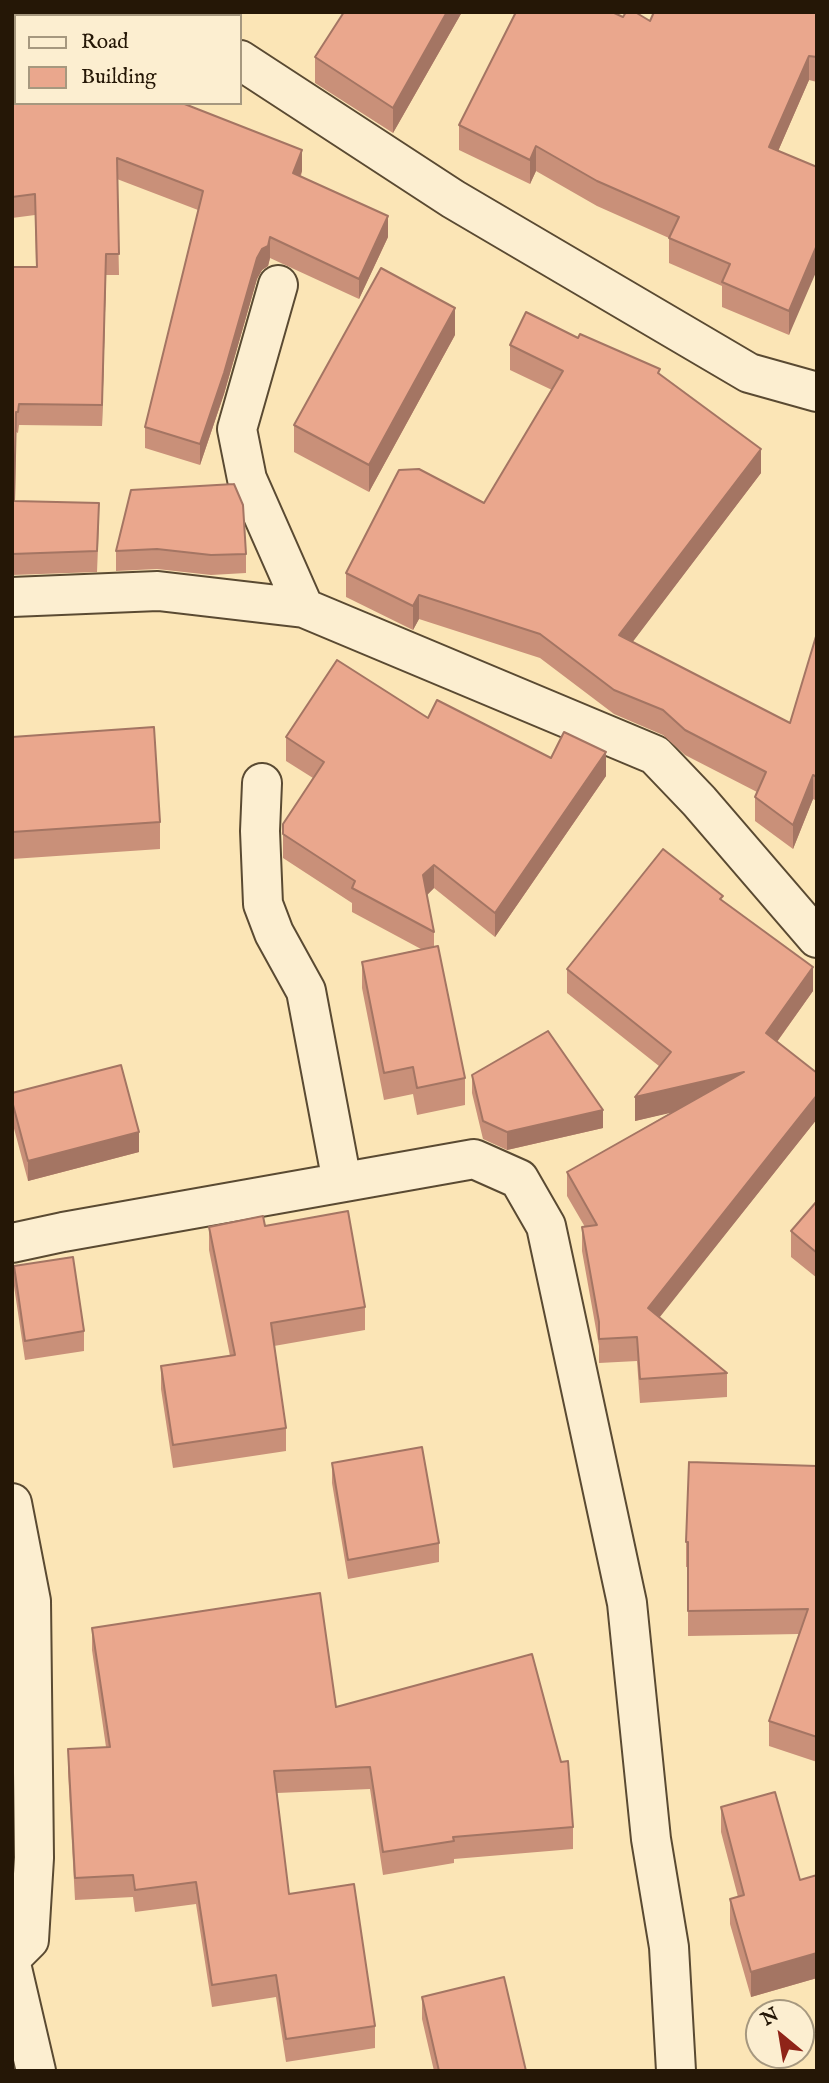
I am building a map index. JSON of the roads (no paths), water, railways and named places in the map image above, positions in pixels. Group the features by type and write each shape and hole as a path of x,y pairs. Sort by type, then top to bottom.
{"street":[{"path":"242,61 453,199 750,373 817,392"},
{"path":"278,285 237,429 247,479 303,608"},
{"path":"12,597 158,591 303,608 655,755 699,801 817,939"},
{"path":"262,783 260,831 263,904 274,933 306,991 342,1182"},
{"path":"12,1243 474,1159 519,1179 546,1226 627,1603 651,1839 669,1947 676,2071"},
{"path":"12,1503 31,1601 34,1858 29,1940 12,1957"},
{"path":"12,1968 36,2071"}]}
